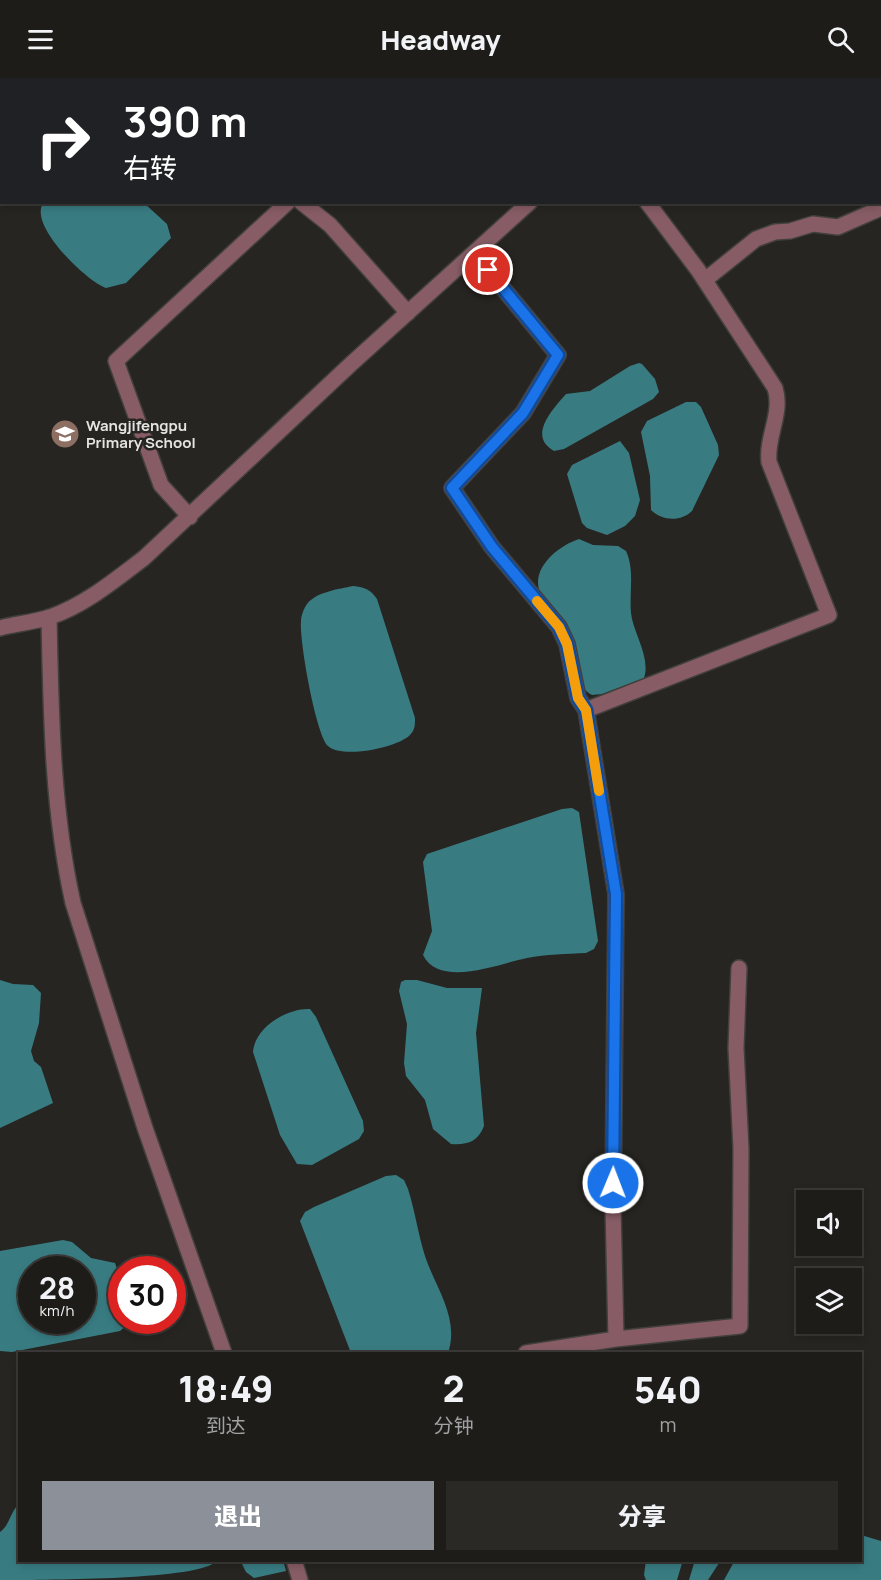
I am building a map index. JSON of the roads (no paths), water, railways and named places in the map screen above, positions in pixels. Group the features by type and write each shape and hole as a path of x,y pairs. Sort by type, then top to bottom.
{"street":[{"path":"190,517 161,485 116,361 286,204"},
{"path":"304,204 330,225 408,313"},
{"path":"0,628 49,617 79,603 107,587 144,558 528,204"},
{"path":"586,710 829,615 770,462 769,447 778,404 775,388 705,280 648,204"},
{"path":"705,280 756,239 765,235 813,224 838,227 881,208"},
{"path":"474,253 558,355 523,413 452,488 492,547 559,627 567,644 578,698 586,710 616,894 613,1206 616,1339"},
{"path":"49,617 52,737 65,867 95,978 224,1352"},
{"path":"532,1352 616,1339 740,1326 741,1149 736,1048 739,968"},
{"path":"295,1562 300,1580"}],"water":[{"path":"43,204 145,204 167,224 171,238 126,283 106,288 85,275 50,237 43,223 41,211"},
{"path":"639,363 655,379 659,392 653,399 564,449 554,451 546,445 543,438 545,422 566,394 590,391 630,366"},
{"path":"686,402 696,402 701,407 718,445 719,455 692,511 688,515 672,519 655,514 651,510 650,476 641,432 647,421"},
{"path":"620,441 629,453 640,500 635,516 625,526 607,535 587,528 582,523 567,474 572,465"},
{"path":"579,539 593,545 618,546 626,551 631,574 632,621 645,662 644,678 602,694 592,695 582,685 571,632 558,613 542,597 538,587 538,578 547,560 562,547"},
{"path":"353,586 367,590 377,599 415,723 410,735 394,744 382,748 345,752 328,746 318,724 306,666 301,621 302,614 311,600 328,592"},
{"path":"572,808 579,812 598,941 594,949 586,953 534,957 472,971 443,971 431,965 423,955 432,931 423,862 427,854 562,809"},
{"path":"0,980 13,984 33,985 41,993 39,1023 31,1051 34,1061 41,1067 53,1103 0,1128"},
{"path":"417,980 447,988 482,988 476,1033 484,1126 479,1136 471,1141 451,1144 433,1129 425,1100 406,1076 404,1063 407,1024 399,991 401,982"},
{"path":"310,1009 316,1017 363,1121 364,1131 359,1139 312,1165 297,1164 280,1135 253,1052 255,1043 266,1027 282,1016"},
{"path":"396,1175 404,1180 408,1189 425,1256 449,1315 451,1340 448,1352 351,1352 300,1221 305,1212 314,1207 386,1176"},
{"path":"63,1240 72,1242 89,1256 18,1256 18,1334 96,1334 96,1259 108,1262 108,1333 12,1352 0,1351 0,1251"},
{"path":"18,1505 18,1562 214,1563 200,1569 147,1576 0,1580 0,1532"},
{"path":"862,1535 881,1541 881,1580 724,1580 734,1562 862,1562"},
{"path":"241,1562 284,1562 286,1571 254,1578 246,1572"},
{"path":"646,1562 682,1562 677,1580 646,1580 644,1575"},
{"path":"694,1562 720,1562 708,1580 689,1580"}],"place":[{"name":"Wangjifengpu Primary School","path":"65,434"}]}
